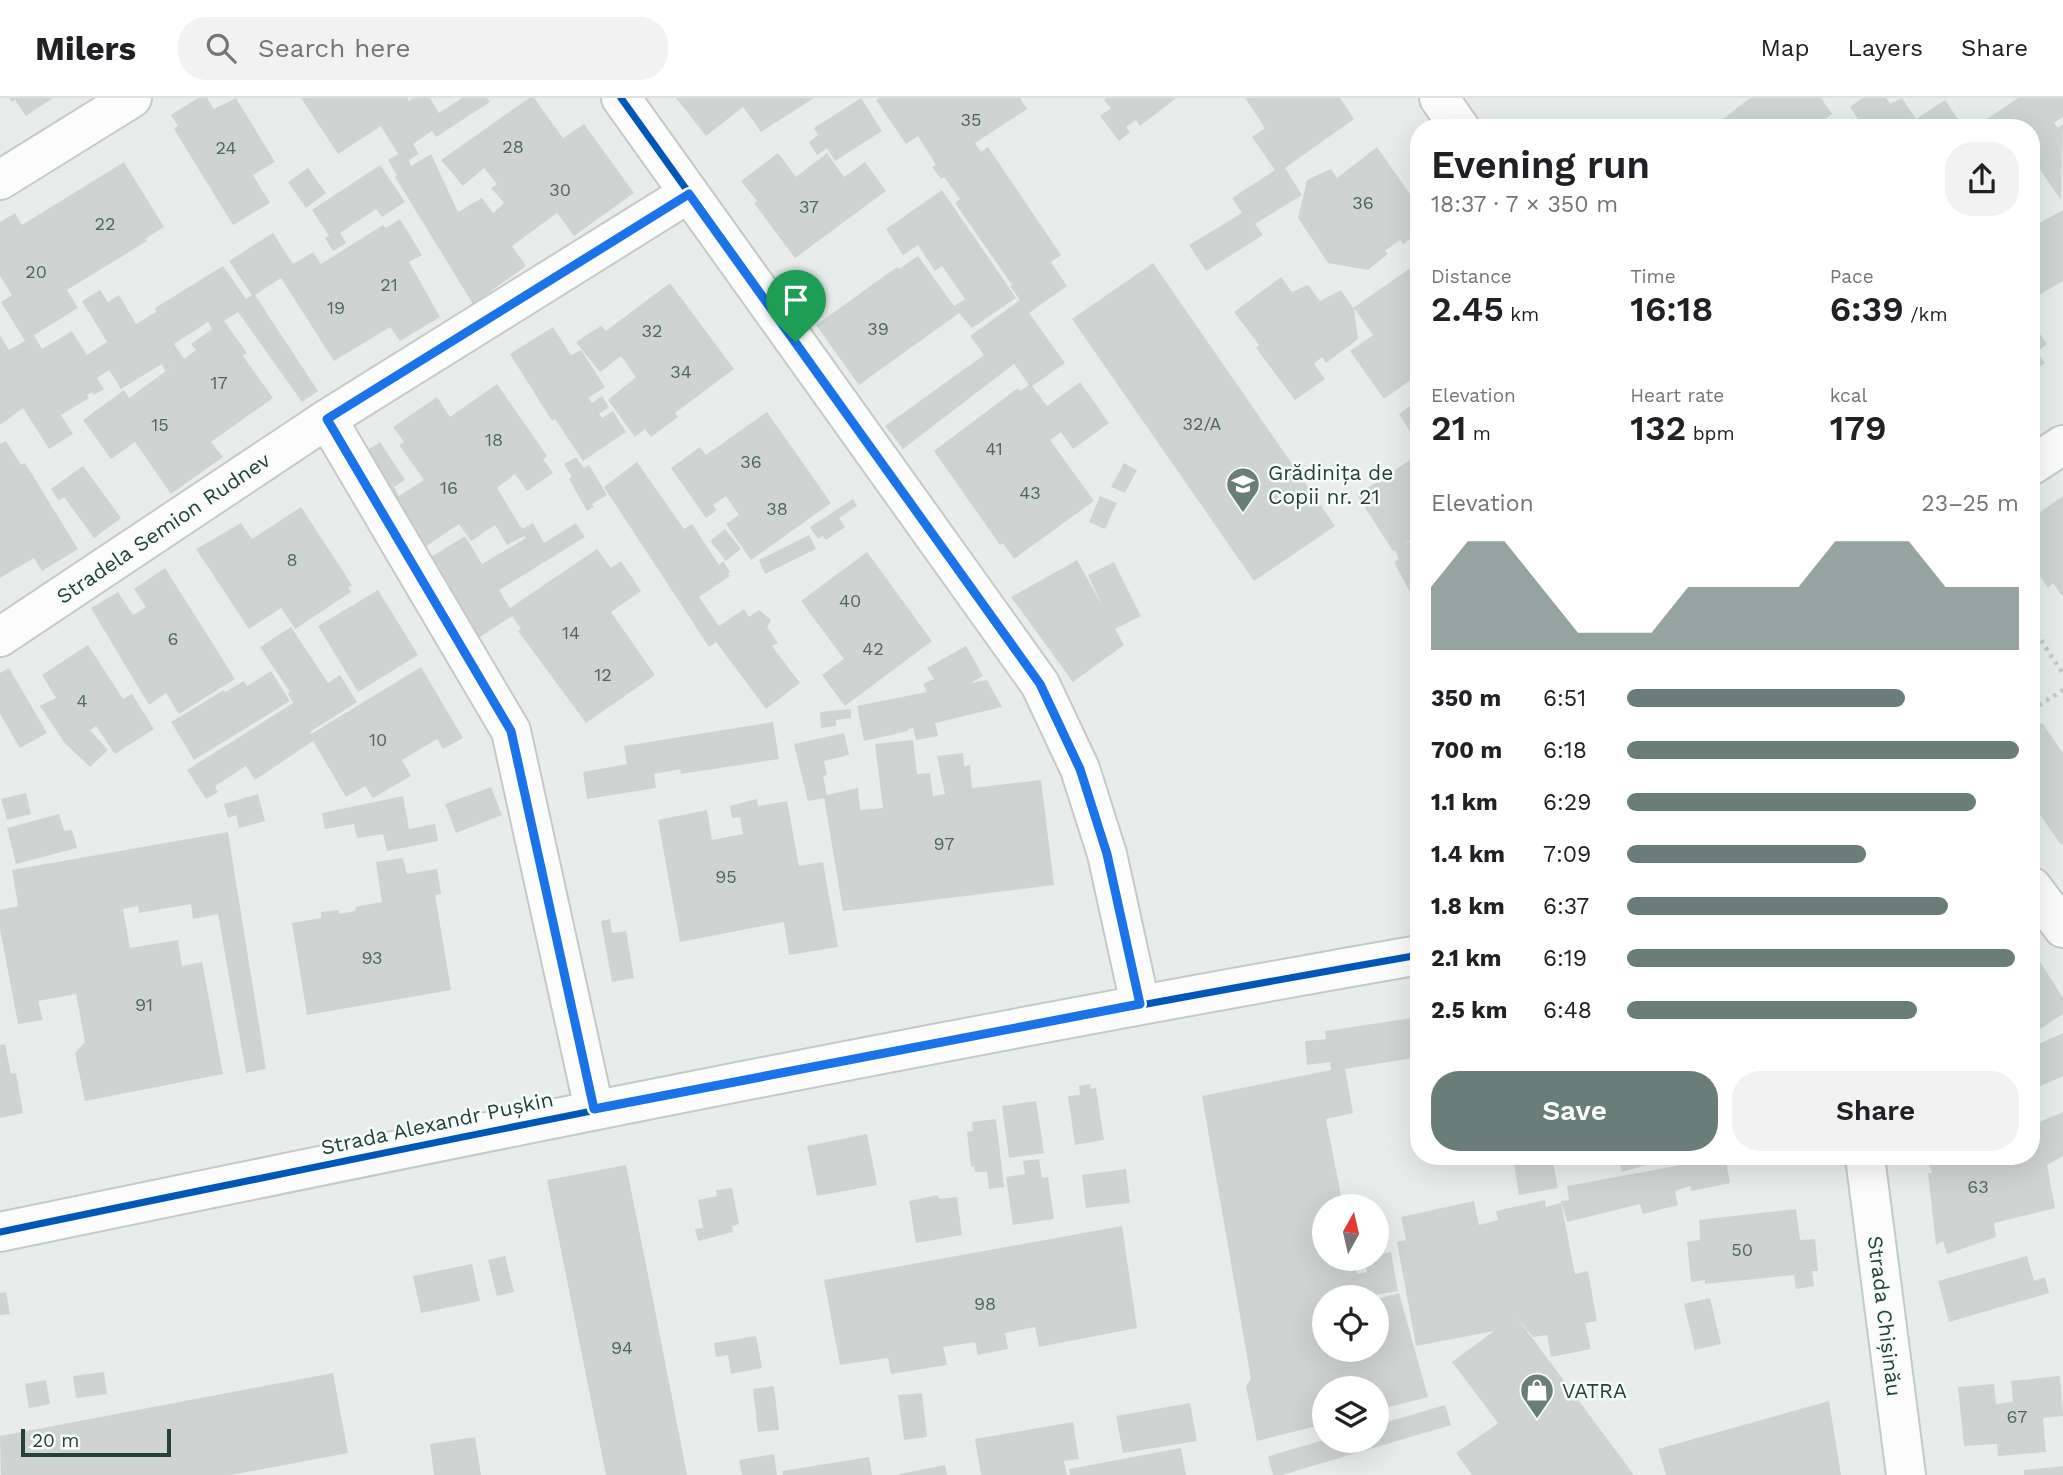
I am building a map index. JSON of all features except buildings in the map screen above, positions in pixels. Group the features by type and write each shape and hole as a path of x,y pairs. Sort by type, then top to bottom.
{"street":[{"path":"0,180 132,98"},
{"path":"621,98 1040,684 1080,769 1107,854 1140,1004"},
{"path":"1439,98 1454,119"},
{"name":"Stradela Semion Rudnev","path":"0,637 327,419 689,194"},
{"path":"327,419 511,731 594,1109"},
{"path":"2040,460 2063,445"},
{"path":"2040,898 2063,928"},
{"name":"Strada Alexandr Pușkin","path":"0,1232 594,1109 1140,1004 1410,957"},
{"name":"Strada Chișinău","path":"1866,1165 1906,1475"}],"path":[{"path":"2040,638 2063,674"},
{"path":"2040,705 2063,691"}],"cycle path":[{"path":"621,98 1040,684 1080,769 1107,854 1140,1004"},
{"path":"0,1232 708,1088 1410,957"}],"place":[{"name":"Grădinița de Copii nr. 21","path":"1243,514"},
{"name":"VATRA","path":"1537,1420"}],"route":[{"path":"689,194 796,342 1040,684 1080,769 1107,854 1140,1004 594,1109 511,731 327,419 689,194"}]}
